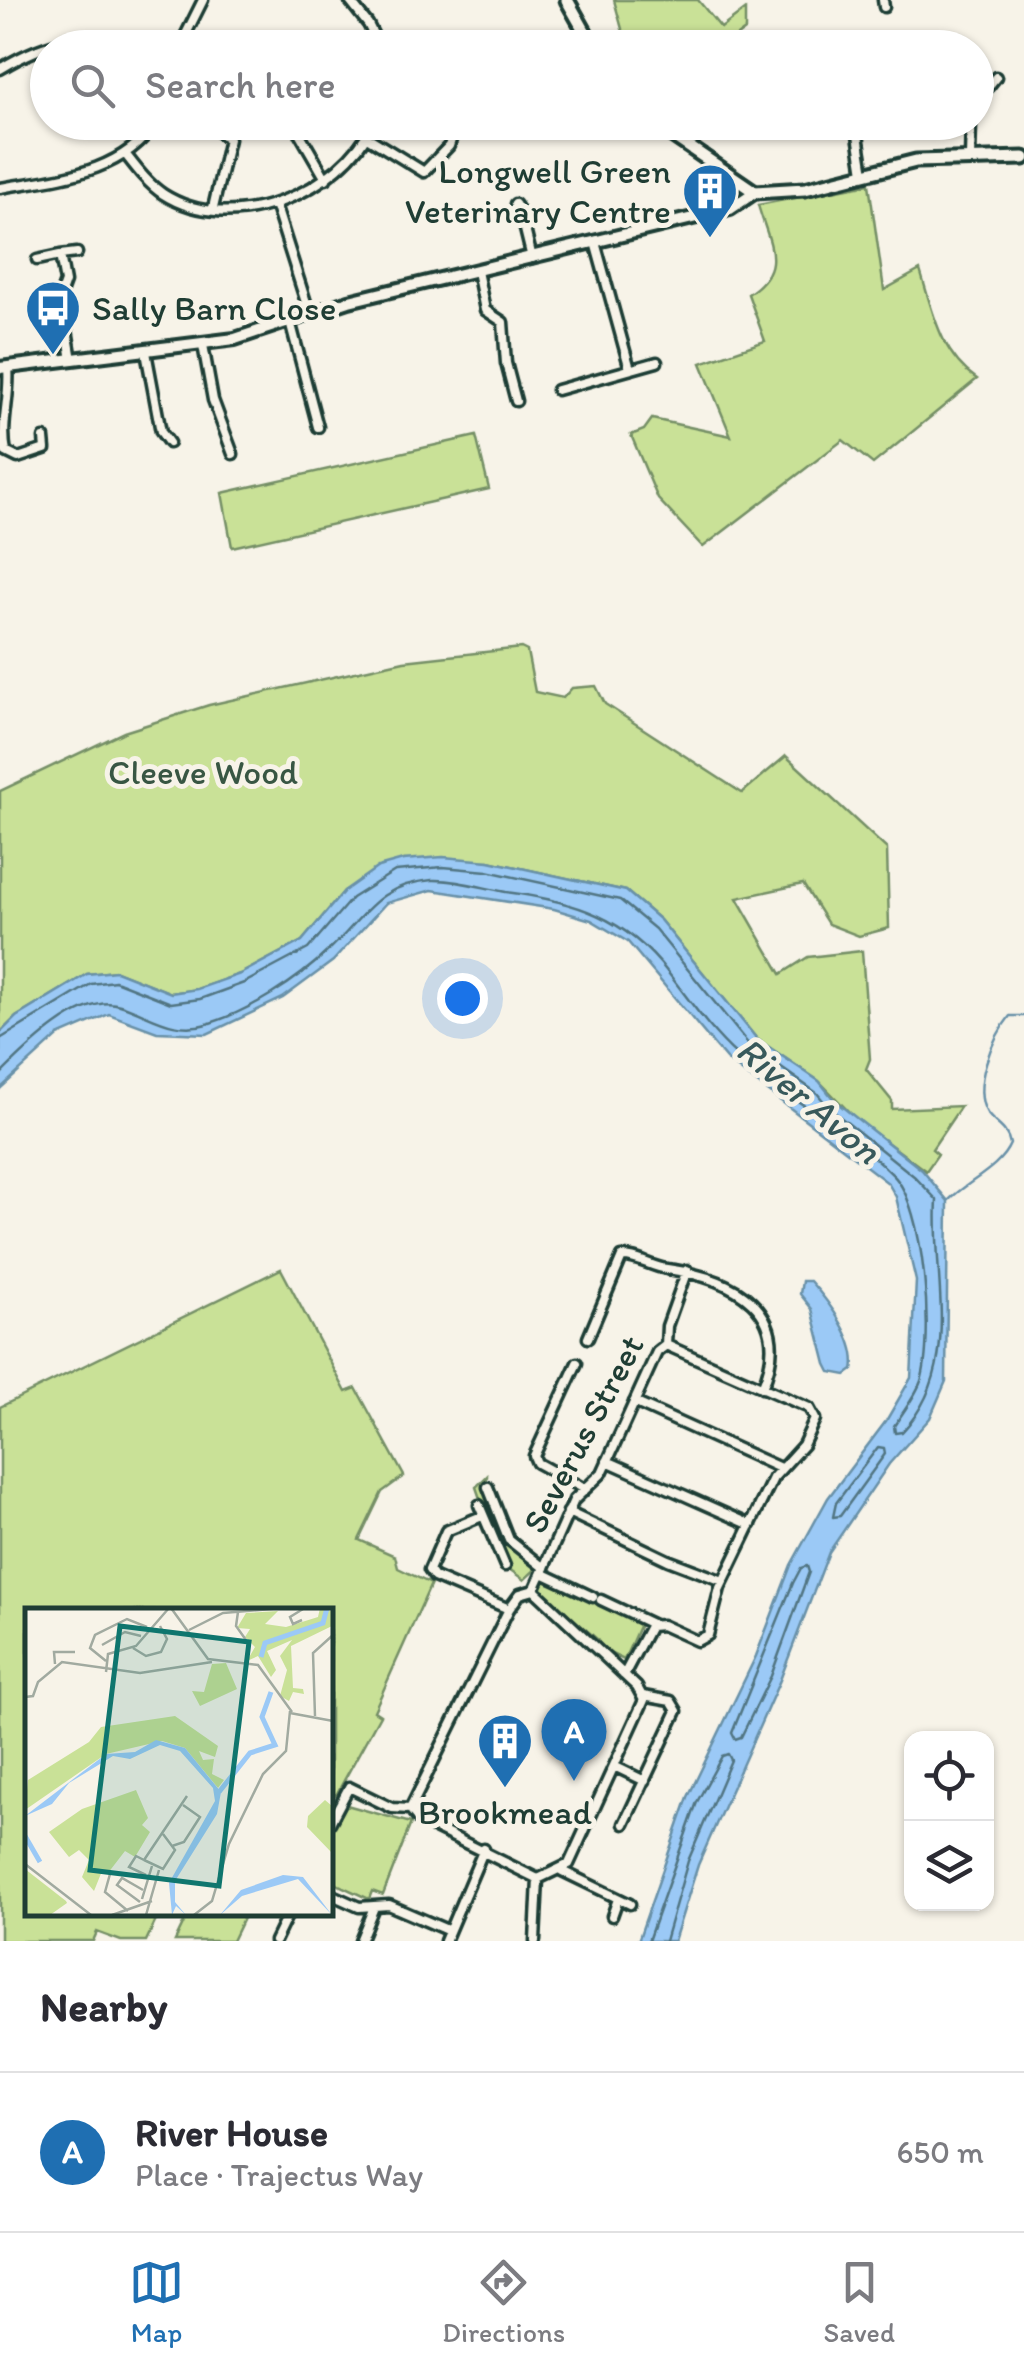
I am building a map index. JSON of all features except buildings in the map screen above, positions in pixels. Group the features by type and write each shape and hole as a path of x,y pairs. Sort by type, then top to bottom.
{"main road":[{"path":"567,0 584,30"},
{"path":"679,140 755,192 787,192 916,160 1024,158"}],"street":[{"path":"188,30 203,0"},
{"path":"348,0 371,30"},
{"path":"0,69 30,51"},
{"path":"0,188 104,167 126,156 140,140"},
{"path":"213,208 229,140"},
{"path":"303,140 326,179"},
{"path":"126,156 165,196 213,208 275,204 326,179 365,140"},
{"path":"373,140 424,172 441,158 452,140"},
{"path":"859,140 864,173"},
{"path":"970,140 970,158"},
{"path":"44,438 48,453 18,458 6,452 3,426 11,398 4,367 202,345 310,314 730,209 755,192"},
{"path":"275,204 310,314"},
{"path":"515,204 525,210 532,258"},
{"path":"595,242 630,369"},
{"path":"37,260 77,252"},
{"path":"60,256 72,360"},
{"path":"477,271 486,310 503,322 506,364 516,401"},
{"path":"290,322 318,427"},
{"path":"202,345 213,400 233,454"},
{"path":"146,352 161,432 169,443"},
{"path":"557,390 657,362"},
{"path":"588,1338 622,1257 688,1270 724,1282 756,1308 775,1357 762,1388"},
{"name":"Severus Street","path":"534,1590 568,1512 583,1488 598,1478 657,1352 666,1346 667,1326 688,1270"},
{"path":"543,1570 654,1625 704,1640 717,1613 724,1581 780,1468 803,1445 814,1414 666,1346"},
{"path":"576,1363 534,1456 537,1463 583,1488"},
{"path":"634,1402 780,1468"},
{"path":"607,1461 752,1524"},
{"name":"Severus Street","path":"488,1487 510,1540 543,1570"},
{"path":"479,1505 505,1566"},
{"path":"568,1512 668,1560 724,1581"},
{"path":"482,1516 446,1531 429,1570 434,1577 509,1609"},
{"path":"410,1809 509,1609 520,1594 534,1590 643,1696 671,1702 677,1711 624,1824"},
{"path":"624,1675 654,1625"},
{"path":"332,1819 349,1787 392,1808 410,1809 419,1820 538,1879 562,1871 614,1766 643,1696"},
{"path":"614,1766 645,1780"},
{"path":"445,1941 484,1850"},
{"path":"562,1871 630,1904"},
{"path":"535,1941 538,1879"},
{"path":"332,1895 360,1906 389,1905 447,1930"},
{"path":"612,1916 618,1900"},
{"path":"360,1941 374,1907"},
{"path":"275,1941 287,1916"}],"green space":[{"path":"614,0 698,0 721,28 745,10 745,30 622,29"},
{"path":"869,184 884,290 920,270 946,345 977,379 873,464 843,440 703,547 658,499 631,435 644,430 652,419 731,436 701,363 765,341 748,294 768,275 772,265 770,243 758,205"},
{"path":"476,436 489,489 232,547 222,493"},
{"name":"Cleeve Wood","path":"521,648 527,651 535,692 563,698 572,688 596,686 605,704 742,793 786,756 887,849 889,928 859,936 828,924 803,884 737,898 781,974 808,957 862,951 870,1059 866,1069 892,1101 892,1109 961,1106 932,1149 938,1154 926,1171 857,1120 819,1081 757,1039 660,920 626,891 489,861 403,860 344,891 302,941 240,974 197,989 171,993 116,971 87,974 16,1017 0,1033 0,791 124,732 209,705 404,661"},
{"path":"281,1269 346,1392 356,1388 404,1476 382,1492 359,1540 395,1556 398,1568 431,1584 374,1711 380,1715 336,1795 332,1793 332,1608 25,1608 25,1916 158,1916 146,1941 121,1941 97,1932 93,1941 0,1941 0,1407"},
{"path":"487,1476 489,1503 499,1529 516,1550 538,1567 524,1580 505,1566 510,1563 494,1539 476,1487"},
{"path":"545,1578 640,1624 624,1660 603,1650 597,1639 540,1590"},
{"path":"343,1804 411,1823 383,1895 372,1891 369,1899 332,1882 332,1828"},
{"path":"187,1916 244,1916 232,1941 175,1941"}],"water":[{"name":"River Avon","path":"443,857 489,861 626,891 660,920 757,1039 819,1081 835,1101 922,1170 948,1201 946,1381 930,1418 889,1464 829,1552 780,1680 698,1865 674,1941 638,1941 688,1797 756,1656 791,1565 828,1498 886,1421 911,1378 916,1281 896,1197 888,1183 726,1059 628,942 591,920 554,909 432,890 386,903 333,961 283,998 207,1034 157,1032 109,1014 58,1036 0,1089 0,1033 16,1017 87,974 116,971 171,993 197,989 240,974 302,941 344,891 378,867 403,860"},
{"path":"802,1281 810,1281 818,1290 847,1335 854,1359 853,1370 846,1375 830,1372 826,1364 812,1309 800,1294"}],"waterway":[{"path":"949,1200 991,1167 1010,1144 1004,1130 987,1113 981,1090 986,1063 1003,1025 1010,1016 1024,1016"}],"place":[{"name":"Longwell Green Veterinary Centre","path":"710,240"},
{"name":"Sally Barn Close","path":"53,357"},
{"name":"River House","path":"574,1781"},
{"name":"Brookmead","path":"505,1790"}]}
